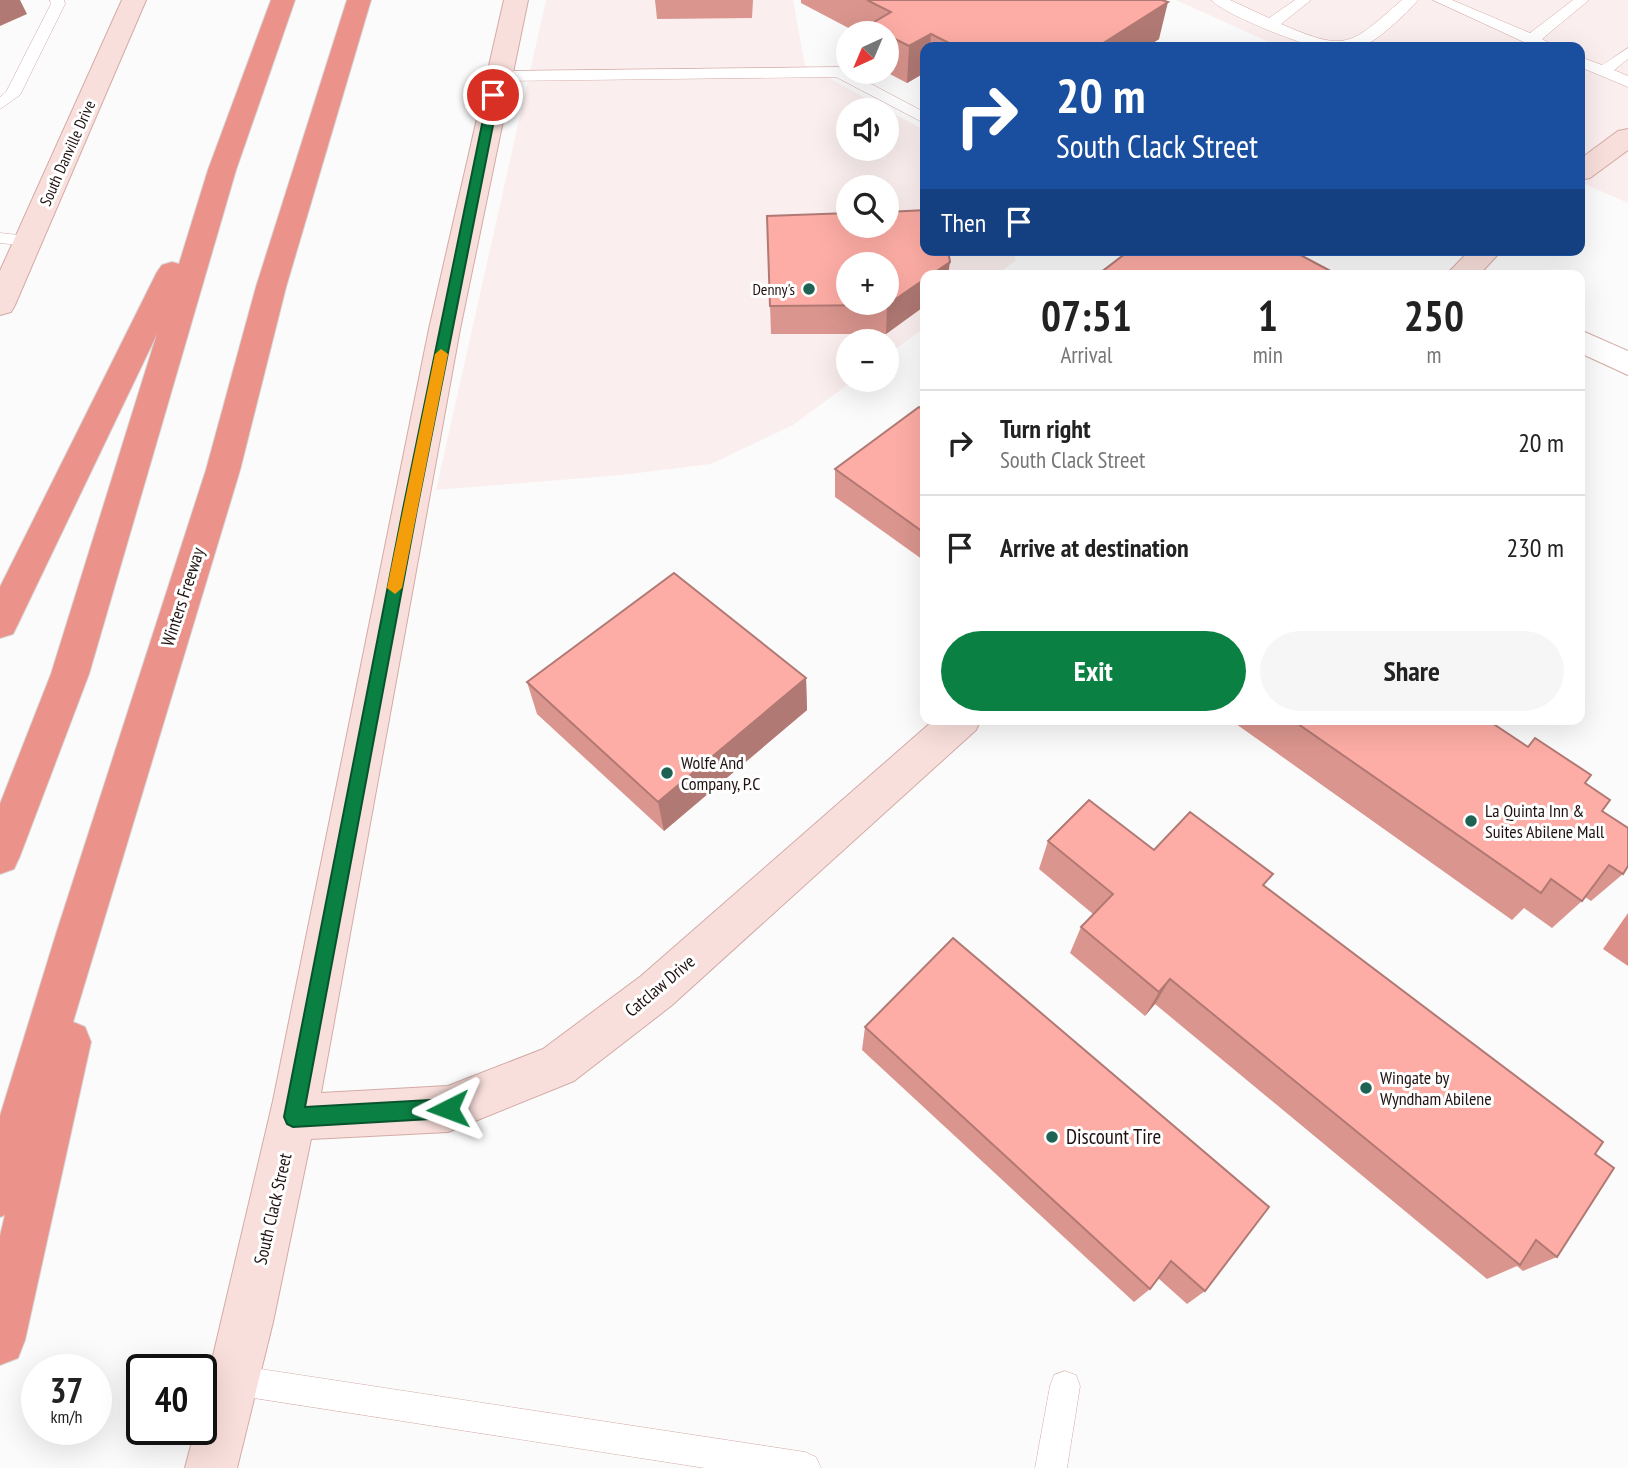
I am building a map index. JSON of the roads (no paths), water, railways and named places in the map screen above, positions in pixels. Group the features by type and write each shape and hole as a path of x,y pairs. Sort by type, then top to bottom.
{"highway":[{"path":"0,856 70,674 222,170 282,0"},
{"name":"Winters Freeway","path":"0,1193 223,470 271,287 359,0"},
{"path":"0,624 222,170"},
{"path":"0,1340 147,710"}],"main road":[{"name":"South Danville Drive","path":"0,305 134,0"},
{"name":"South Clack Street","path":"211,1468 234,1380 293,1117 410,509 498,76 516,0"},
{"path":"1585,168 1628,137"},
{"path":"1466,270 1482,256"},
{"name":"Catclaw Drive","path":"293,1117 448,1109 558,1065 656,991 955,725"}],"street":[{"path":"1585,342 1628,364"}],"lane":[{"path":"0,104 12,95 58,4 57,0"},
{"path":"1218,0 1316,42"},
{"path":"1272,23 1304,0"},
{"path":"1358,42 1411,0"},
{"path":"1440,0 1536,42"},
{"path":"1531,40 1582,0"},
{"path":"1603,71 1628,52"},
{"path":"1585,63 1628,82"},
{"path":"498,76 839,72 920,116"},
{"path":"0,238 28,242"},
{"path":"234,1380 805,1468"},
{"path":"1051,1468 1065,1386"}],"place":[{"name":"Denny's","path":"809,289"},
{"name":"Wolfe And Company, P.C","path":"667,773"},
{"name":"La Quinta Inn & Suites Abilene Mall","path":"1471,821"},
{"name":"Wingate by Wyndham Abilene","path":"1366,1088"},
{"name":"Discount Tire","path":"1052,1137"}]}
